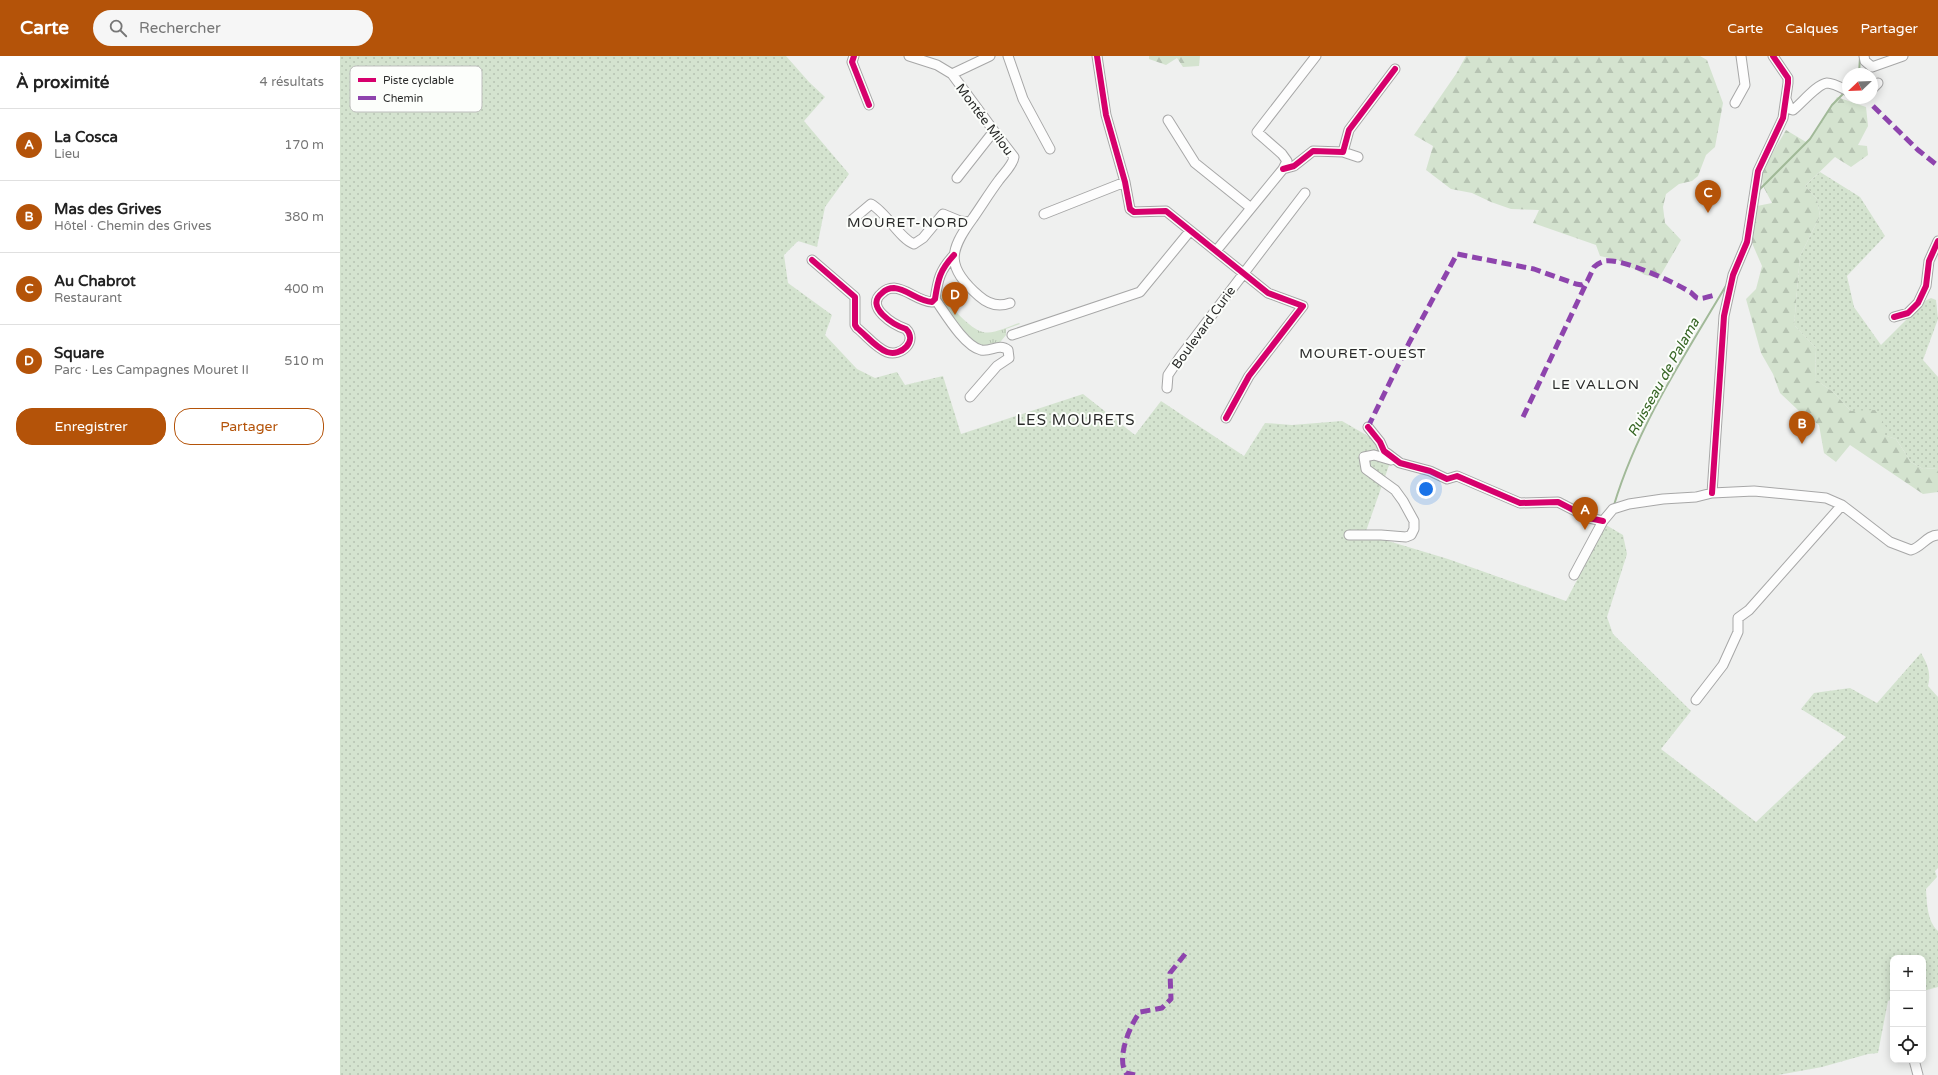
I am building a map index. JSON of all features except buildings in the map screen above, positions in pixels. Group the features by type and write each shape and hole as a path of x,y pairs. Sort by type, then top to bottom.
{"street":[{"path":"854,56 852,62 869,105"},
{"path":"914,58 937,65 952,74 990,56"},
{"path":"1008,56 1023,99 1050,149"},
{"path":"1097,56 1106,115 1125,182 1130,209 1134,212 1166,211 1268,293 1303,306 1249,376 1226,418"},
{"path":"1216,251 1283,169 1287,161 1282,154 1257,132 1316,56"},
{"path":"1735,103 1745,85 1741,56"},
{"path":"1712,493 1724,316 1733,275 1747,242 1758,171 1783,118 1788,78 1773,56"},
{"path":"1864,56 1865,61 1872,67 1902,56"},
{"path":"1342,152 1349,130 1395,69"},
{"name":"Montée Milou","path":"952,74 994,131 1012,152 1014,160 969,222"},
{"path":"1785,98 1790,109 1793,110 1807,96 1824,84 1830,83 1842,88"},
{"path":"1168,120 1195,163 1250,208"},
{"path":"957,178 994,131"},
{"path":"1283,169 1294,166 1313,151 1342,152 1358,156"},
{"path":"1044,214 1125,182"},
{"name":"Boulevard Curie","path":"1167,388 1168,375 1177,361 1305,193"},
{"path":"852,220 870,204 876,207 908,240 914,244 923,238 943,214 960,221 969,222 962,232 954,255 944,266 939,275 935,299 972,346 985,350 1004,347 1008,350 1009,358 997,366 970,397"},
{"path":"1012,335 1140,292 1190,231"},
{"path":"1894,317 1908,313 1918,303 1926,286 1928,261 1938,241"},
{"path":"954,255 955,266 965,284 982,298 995,305 1004,305 1010,302"},
{"path":"812,260 852,294 856,300 855,325 888,352 895,353 905,349 910,340 910,336 906,328 892,324 879,311 877,303 880,294 886,290 895,288 927,301 935,299"},
{"path":"1368,427 1380,442 1384,451 1400,463"},
{"path":"1349,535 1381,534 1406,537 1411,535 1414,529 1414,521 1403,500 1395,490 1366,469 1364,457 1374,455 1430,471 1447,479 1457,476 1520,503 1558,502 1589,518 1603,521"},
{"path":"1574,575 1603,521 1617,507 1663,499 1696,497 1712,493 1747,491 1826,498 1842,505 1890,542 1911,550 1918,547 1931,536 1938,535"},
{"path":"1696,700 1723,665 1738,632 1738,618 1749,610 1842,505"},
{"path":"1915,1063 1918,1075"}],"green space":[{"path":"340,56 786,56 809,82 825,97 804,121 849,174 825,207 817,247 798,241 784,255 788,283 832,315 825,335 857,369 875,378 897,372 905,385 943,376 961,434 1083,394 1135,435 1161,401 1244,456 1265,423 1292,425 1342,421 1394,451 1365,534 1448,559 1566,601 1606,525 1623,535 1627,554 1607,617 1613,634 1691,711 1661,749 1756,822 1846,737 1801,709 1814,693 1850,688 1877,703 1921,653 1928,669 1928,686 1938,697 1938,868 1935,871 1937,877 1926,889 1927,906 1930,917 1934,927 1938,931 1938,987 1926,990 1926,955 1890,955 1890,1000 1888,1001 1878,1053 1868,1054 1822,1067 1778,1075 340,1075"},
{"path":"1149,56 1200,56 1199,66 1183,67 1177,58 1166,65 1149,59"},
{"path":"1466,56 1700,56 1707,60 1723,103 1715,147 1706,155 1698,176 1692,181 1679,184 1666,194 1663,207 1665,223 1681,240 1659,278 1645,275 1618,260 1600,256 1596,245 1533,223 1539,210 1511,209 1472,193 1451,189 1426,170 1433,146 1414,135 1456,74"},
{"path":"1837,97 1842,99 1842,104 1857,104 1866,107 1868,126 1858,145 1867,146 1868,155 1851,167 1835,157 1805,186 1817,199 1820,216 1800,256 1794,325 1816,348 1815,379 1833,392 1851,411 1875,410 1886,427 1884,435 1896,439 1911,462 1923,469 1938,468 1938,492 1923,494 1850,445 1836,462 1824,453 1819,425 1798,410 1780,393 1773,374 1761,353 1746,299 1756,289 1762,266 1752,243 1757,206 1772,203 1763,186 1761,173 1786,130 1806,142 1818,128"},
{"path":"1820,172 1860,197 1885,236 1847,276 1854,307 1881,345 1925,301 1931,298 1936,300 1938,319 1923,360 1938,377 1938,468 1923,469 1911,462 1896,439 1883,435 1851,411 1833,392 1815,379 1816,348 1794,325 1800,256 1820,216 1817,199 1805,186"},
{"path":"940,294 972,327 983,332 987,333 1001,330 1019,323 1020,324 1006,329 1006,335 997,346 987,348 969,340 941,303"}],"waterway":[{"name":"Ruisseau de Palama","path":"1859,68 1860,57"},
{"name":"Ruisseau de Palama","path":"1759,190 1810,139 1832,105 1842,95"},
{"name":"Ruisseau de Palama","path":"1614,505 1624,475 1649,419 1679,364 1727,284"}],"marked path":[{"path":"1873,106 1918,150 1938,166"},
{"path":"1368,427 1409,343 1457,254 1534,269 1576,284 1582,285 1588,281"},
{"path":"1523,417 1594,267 1598,264 1605,261 1613,261 1635,267 1691,292 1697,298 1715,295"},
{"path":"1135,1075 1126,1073 1123,1067 1123,1051 1132,1025 1140,1012 1162,1008 1171,999 1170,973 1186,953"}],"cycle path":[{"path":"854,56 852,62 869,105"},
{"path":"1097,56 1106,115 1125,182 1130,209 1134,212 1166,211 1268,293 1303,306 1249,376 1226,418"},
{"path":"1712,493 1724,316 1733,275 1747,242 1758,171 1783,118 1788,83 1788,78 1773,56"},
{"path":"1283,169 1294,166 1313,151 1343,152 1349,130 1395,69"},
{"path":"1894,317 1908,313 1918,303 1926,286 1929,261 1938,241"},
{"path":"812,260 855,297 855,325 857,328 879,348 892,353 898,352 906,347 909,343 909,334 906,329 888,320 883,315 876,304 877,298 886,290 894,288 903,290 922,300 932,302 935,299 943,270 954,255"},
{"path":"1368,427 1380,442 1384,451 1400,463 1430,471 1447,479 1457,476 1520,503 1558,502 1589,518 1603,521"}],"place":[{"name":"Au Chabrot","path":"1708,213"},
{"name":"Square","path":"955,315"},
{"name":"Mas des Grives","path":"1802,444"},
{"name":"La Cosca","path":"1585,530"}],"district":[{"name":"MOURET-NORD","path":"908,222"},
{"name":"MOURET-OUEST","path":"1363,353"},
{"name":"LE VALLON","path":"1596,384"},
{"name":"LES MOURETS","path":"1076,420"}]}
